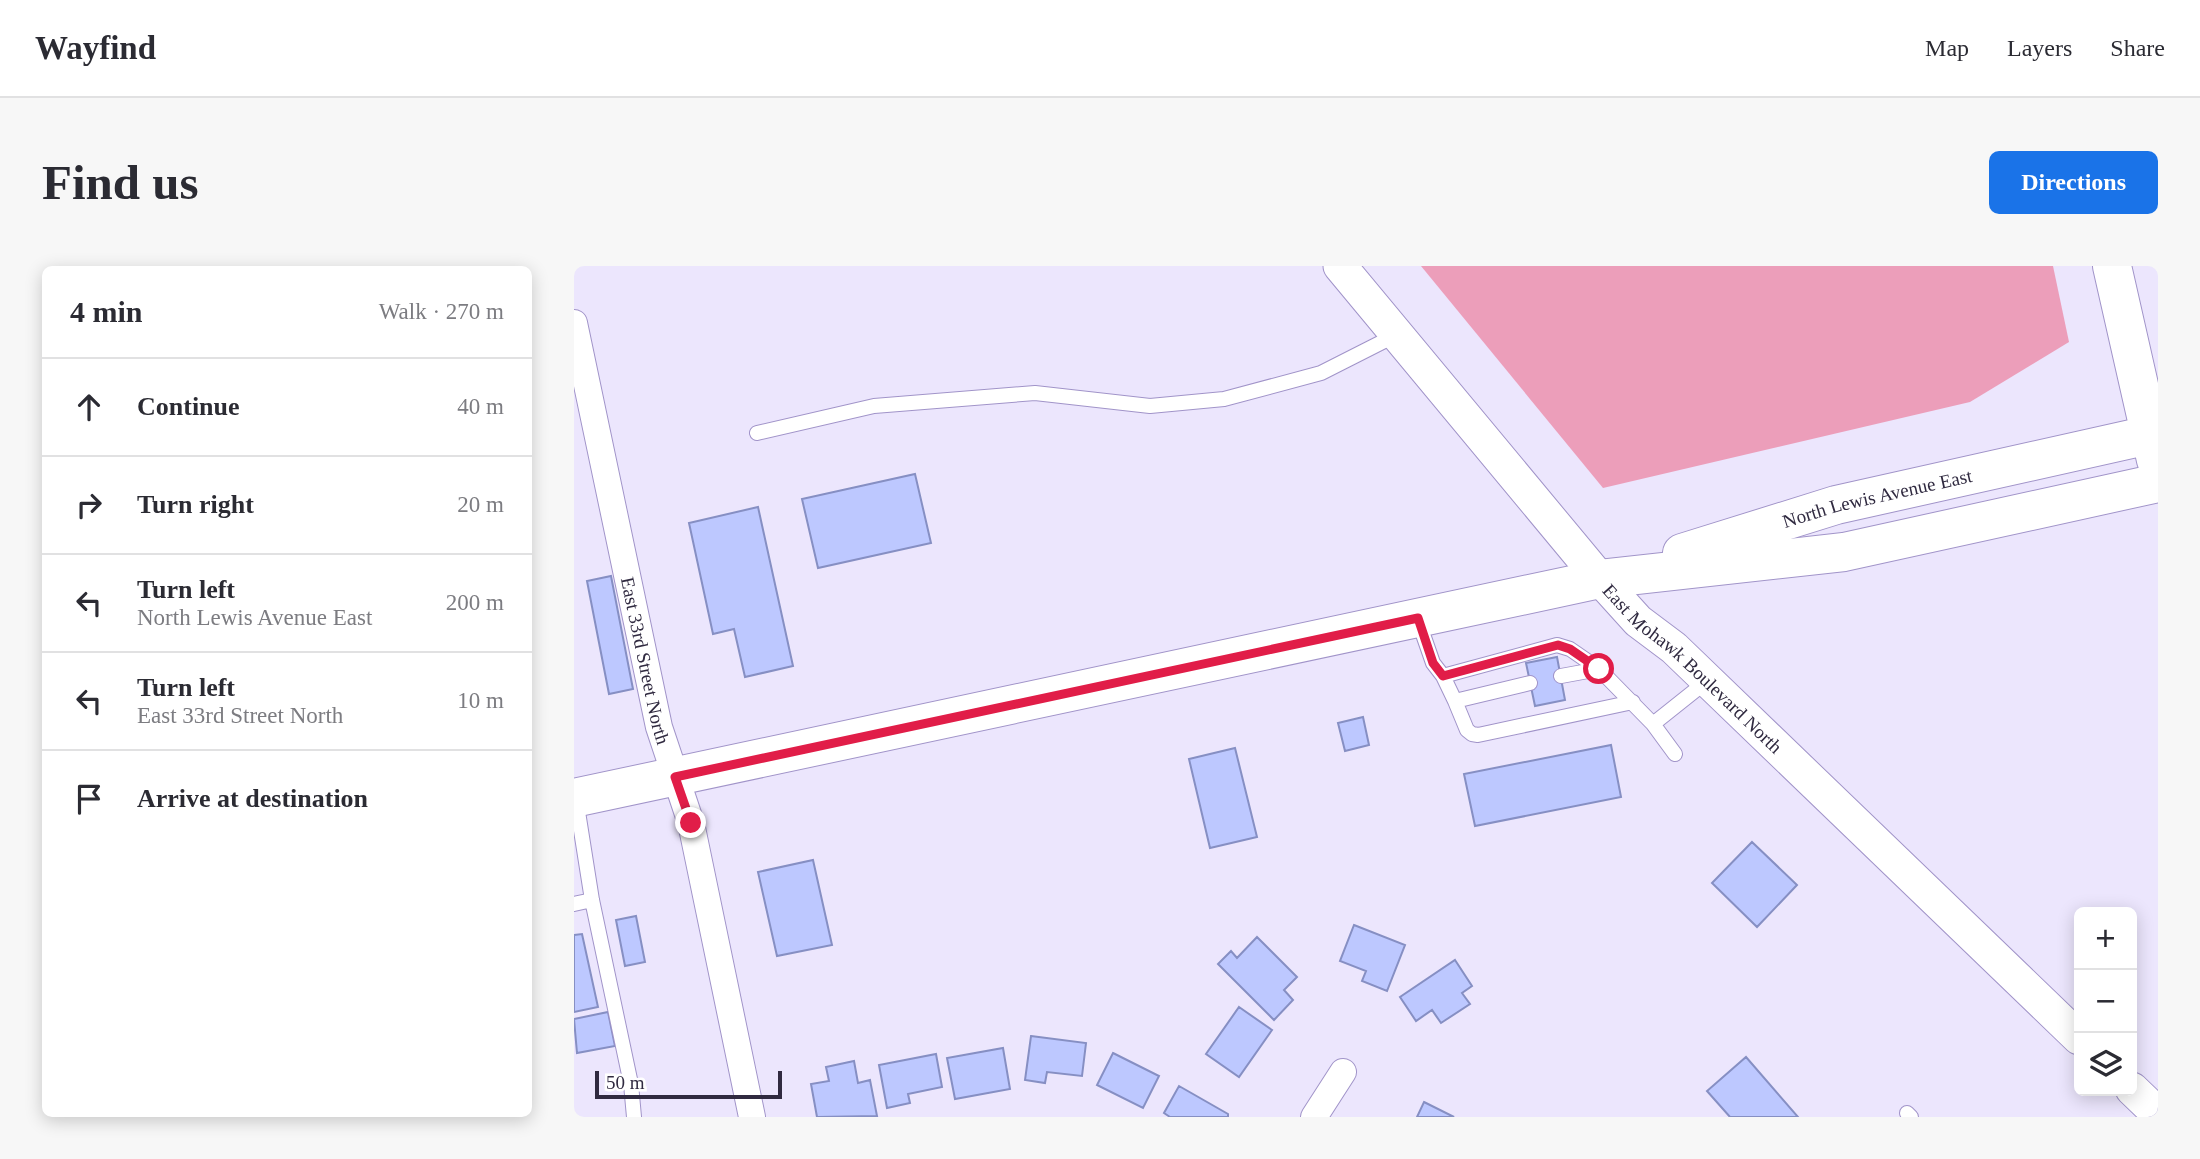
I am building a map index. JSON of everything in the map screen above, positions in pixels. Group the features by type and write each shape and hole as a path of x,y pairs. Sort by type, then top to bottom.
{"main road":[{"path":"2112,266 2156,446"},
{"name":"North Lewis Avenue East","path":"575,797 1600,579 1836,505 2156,446"},
{"name":"North Lewis Avenue East","path":"1600,579 1844,552 2158,483"}],"street":[{"name":"East Mohawk Boulevard North","path":"1340,266 1600,579 1638,621 1674,648 2074,1033"},
{"name":"East 33rd Street North","path":"574,323 659,727 691,823 752,1117"},
{"path":"1314,1117 1343,1072"},
{"path":"2137,1094 2158,1114"}],"lane":[{"path":"757,433 874,406 1035,393 1150,405 1224,399 1321,373 1397,334"},
{"path":"1418,618 1433,663 1443,676 1467,730 1472,734 1633,702"},
{"path":"1443,676 1558,645 1570,649 1599,669 1633,702 1675,754"},
{"path":"1561,676 1599,669"},
{"path":"1653,724 1707,681"},
{"path":"1455,701 1530,683"},
{"path":"575,797 592,900 631,1084 634,1117"},
{"path":"574,904 592,900"}],"shaded area":[{"path":"1421,266 2053,266 2069,342 1970,402 1603,488"}],"building":[{"path":"915,474 931,543 818,568 802,499"},
{"path":"758,507 793,666 745,677 734,629 713,634 689,523"},
{"path":"611,576 633,689 609,694 587,581"},
{"path":"1557,657 1565,700 1535,706 1526,663"},
{"path":"1363,717 1369,745 1345,751 1338,723"},
{"path":"1611,745 1621,797 1475,826 1464,774"},
{"path":"1235,748 1257,837 1210,848 1189,759"},
{"path":"1752,842 1797,885 1757,927 1712,883"},
{"path":"813,860 832,945 777,956 758,872"},
{"path":"636,916 645,962 625,966 616,920"},
{"path":"1354,925 1405,945 1387,991 1362,981 1366,971 1340,961"},
{"path":"582,934 598,1007 574,1012 574,935"},
{"path":"1257,937 1297,977 1284,990 1293,1000 1274,1020 1218,964 1231,951 1237,958"},
{"path":"1455,960 1472,986 1462,993 1470,1004 1441,1023 1432,1010 1416,1021 1400,997"},
{"path":"1239,1007 1272,1030 1239,1077 1206,1054"},
{"path":"608,1012 615,1046 577,1053 574,1019"},
{"path":"1031,1036 1086,1043 1082,1076 1047,1072 1045,1083 1025,1080"},
{"path":"1003,1048 1010,1089 955,1099 947,1058"},
{"path":"1113,1053 1159,1076 1143,1108 1097,1085"},
{"path":"936,1054 942,1087 908,1094 910,1103 887,1108 879,1065"},
{"path":"1746,1057 1798,1117 1730,1117 1707,1091"},
{"path":"854,1061 858,1083 870,1080 877,1116 817,1117 811,1084 829,1081 826,1067"},
{"path":"1179,1086 1228,1114 1228,1117 1170,1117 1164,1113"},
{"path":"1424,1102 1454,1117 1417,1117"}],"route":[{"path":"691,823 675,777 1418,618 1433,663 1443,676 1558,645 1570,649 1599,669"}]}
